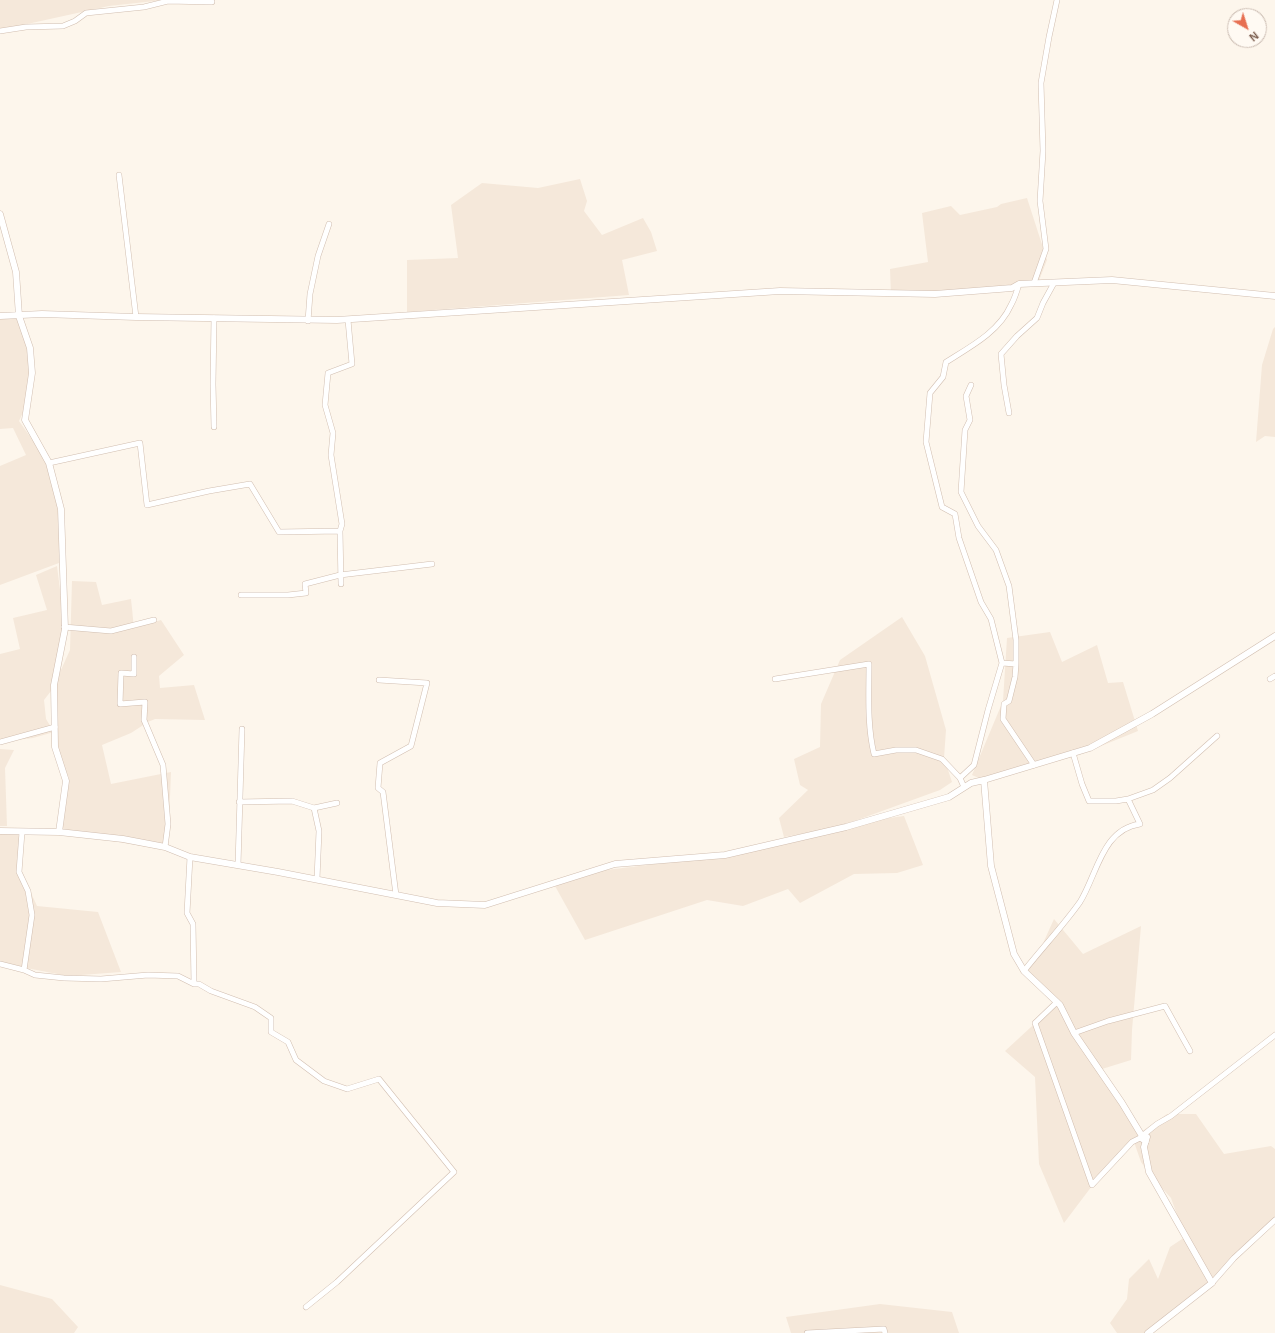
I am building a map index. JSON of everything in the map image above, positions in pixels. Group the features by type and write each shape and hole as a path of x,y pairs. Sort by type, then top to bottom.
{"street":[{"path":"1034,283 1046,249 1040,201 1043,151 1041,83 1057,0"},
{"path":"0,31 63,26 75,21 86,13 144,7 168,1 212,2"},
{"path":"119,175 136,317"},
{"path":"0,214 16,272 19,316 30,348 32,373 25,420 49,462 61,509 65,629 54,685 55,748 66,781 59,832"},
{"path":"308,321 310,294 318,256 329,224"},
{"path":"0,316 42,314 308,321 348,320 780,291 935,294 1012,288 1019,284 1112,280 1275,296"},
{"path":"1010,413 1004,385 1001,354 1017,336 1037,318 1043,302 1054,282"},
{"path":"960,778 974,765 988,710 1002,664 992,619 981,602 959,538 955,514 942,507 926,442 930,393 943,377 946,362 980,341 997,325 1011,306 1019,284"},
{"path":"214,318 214,427"},
{"path":"341,584 340,531 342,524 330,454 333,433 325,405 328,373 352,364 348,320"},
{"path":"972,385 966,396 970,420 966,430 961,492 978,526 996,550 1009,586 1016,640 1016,664 1010,701 1004,704 1003,719 1034,765"},
{"path":"49,462 140,443 148,505 250,484 279,532 340,531"},
{"path":"241,595 288,595 306,593 305,584 340,575 432,564"},
{"path":"64,627 111,631 154,620"},
{"path":"0,831 59,832 123,839 165,847 190,858 238,865 437,903 484,905 615,864 725,855 846,827 949,797 971,783 1090,748 1152,714 1275,636"},
{"path":"134,657 134,674 121,673 120,704 145,702 144,720 163,765 168,824 165,847"},
{"path":"775,679 869,664 870,740 874,754 896,750 916,750 942,759 960,778 964,787"},
{"path":"1002,664 1016,664"},
{"path":"1270,679 1275,676"},
{"path":"379,680 427,683 411,746 380,763 378,788 383,792 396,895"},
{"path":"0,742 55,727"},
{"path":"238,865 242,729"},
{"path":"1073,753 1082,784 1089,801 1116,801 1128,799 1153,790 1170,778 1217,736"},
{"path":"984,780 991,866 1014,954 1024,971 1060,1005 1074,1034 1122,1103 1142,1136 1147,1137 1144,1147 1149,1172 1212,1283"},
{"path":"1024,971 1080,901 1110,841 1130,825 1140,824 1128,799"},
{"path":"239,802 292,801 314,808 337,803"},
{"path":"314,808 319,831 317,880"},
{"path":"22,832 19,872 28,891 32,914 24,970"},
{"path":"190,858 188,913 193,924 194,984"},
{"path":"0,964 24,970 35,975 64,978 101,979 148,975 178,976 194,984 199,984 211,991 255,1007 272,1018 271,1032 288,1042 296,1060 324,1081 347,1089 379,1079 454,1172 337,1282 306,1307"},
{"path":"1057,1002 1035,1022 1092,1185 1132,1142 1140,1138 1146,1142"},
{"path":"1074,1034 1108,1021 1165,1006 1190,1051"},
{"path":"1142,1136 1157,1124 1171,1116 1275,1035"},
{"path":"1148,1333 1212,1283 1234,1258 1275,1220"},
{"path":"806,1333 884,1329 885,1333"}],"shaded area":[{"path":"0,0 164,0 109,6 0,30"},
{"path":"580,179 587,201 584,211 602,235 643,218 651,232 657,251 622,260 629,295 407,312 407,260 458,258 451,205 482,183 538,188"},
{"path":"1027,198 1047,260 1038,283 891,295 890,269 928,262 922,213 951,206 960,215 997,207 1001,204"},
{"path":"18,315 26,341 31,367 29,400 19,421 48,462 56,498 61,532 59,563 0,585 0,466 26,455 13,428 0,429 0,316"},
{"path":"1275,327 1275,437 1265,436 1256,442 1262,365 1273,329"},
{"path":"57,566 64,621 51,691 44,700 46,719 54,732 33,738 0,742 0,654 20,649 13,618 47,610 36,575"},
{"path":"72,581 96,582 102,605 131,599 134,628 161,620 184,655 159,676 160,688 194,685 205,720 155,719 131,733 102,745 111,784 171,772 169,822 165,850 59,832 69,778 55,747 56,681 70,650"},
{"path":"902,617 925,656 946,730 944,758 952,782 940,790 838,827 784,837 779,818 808,790 800,785 794,759 820,747 821,704 840,660"},
{"path":"1050,632 1062,662 1097,645 1108,683 1123,682 1138,731 1079,755 985,781 972,775 1003,701 1007,638"},
{"path":"0,749 14,750 5,768 7,826 0,826"},
{"path":"904,816 923,865 897,873 854,874 800,903 788,889 743,906 707,900 585,940 555,886 598,871 713,857 860,822"},
{"path":"0,833 18,833 21,851 21,871 37,906 98,912 121,972 68,976 0,963"},
{"path":"1054,919 1083,954 1141,926 1132,1030 1131,1060 1102,1069 1141,1132 1167,1114 1196,1114 1224,1154 1271,1146 1275,1149 1275,1221 1202,1289 1151,1333 1117,1333 1110,1323 1127,1299 1129,1279 1149,1259 1158,1279 1170,1247 1185,1237 1171,1198 1150,1175 1141,1162 1134,1142 1104,1170 1064,1223 1039,1164 1035,1077 1005,1051 1057,1003 1020,972 1040,950"},
{"path":"0,1285 52,1299 78,1327 74,1333 0,1333"},
{"path":"880,1304 952,1312 959,1333 791,1333 786,1317"}]}
